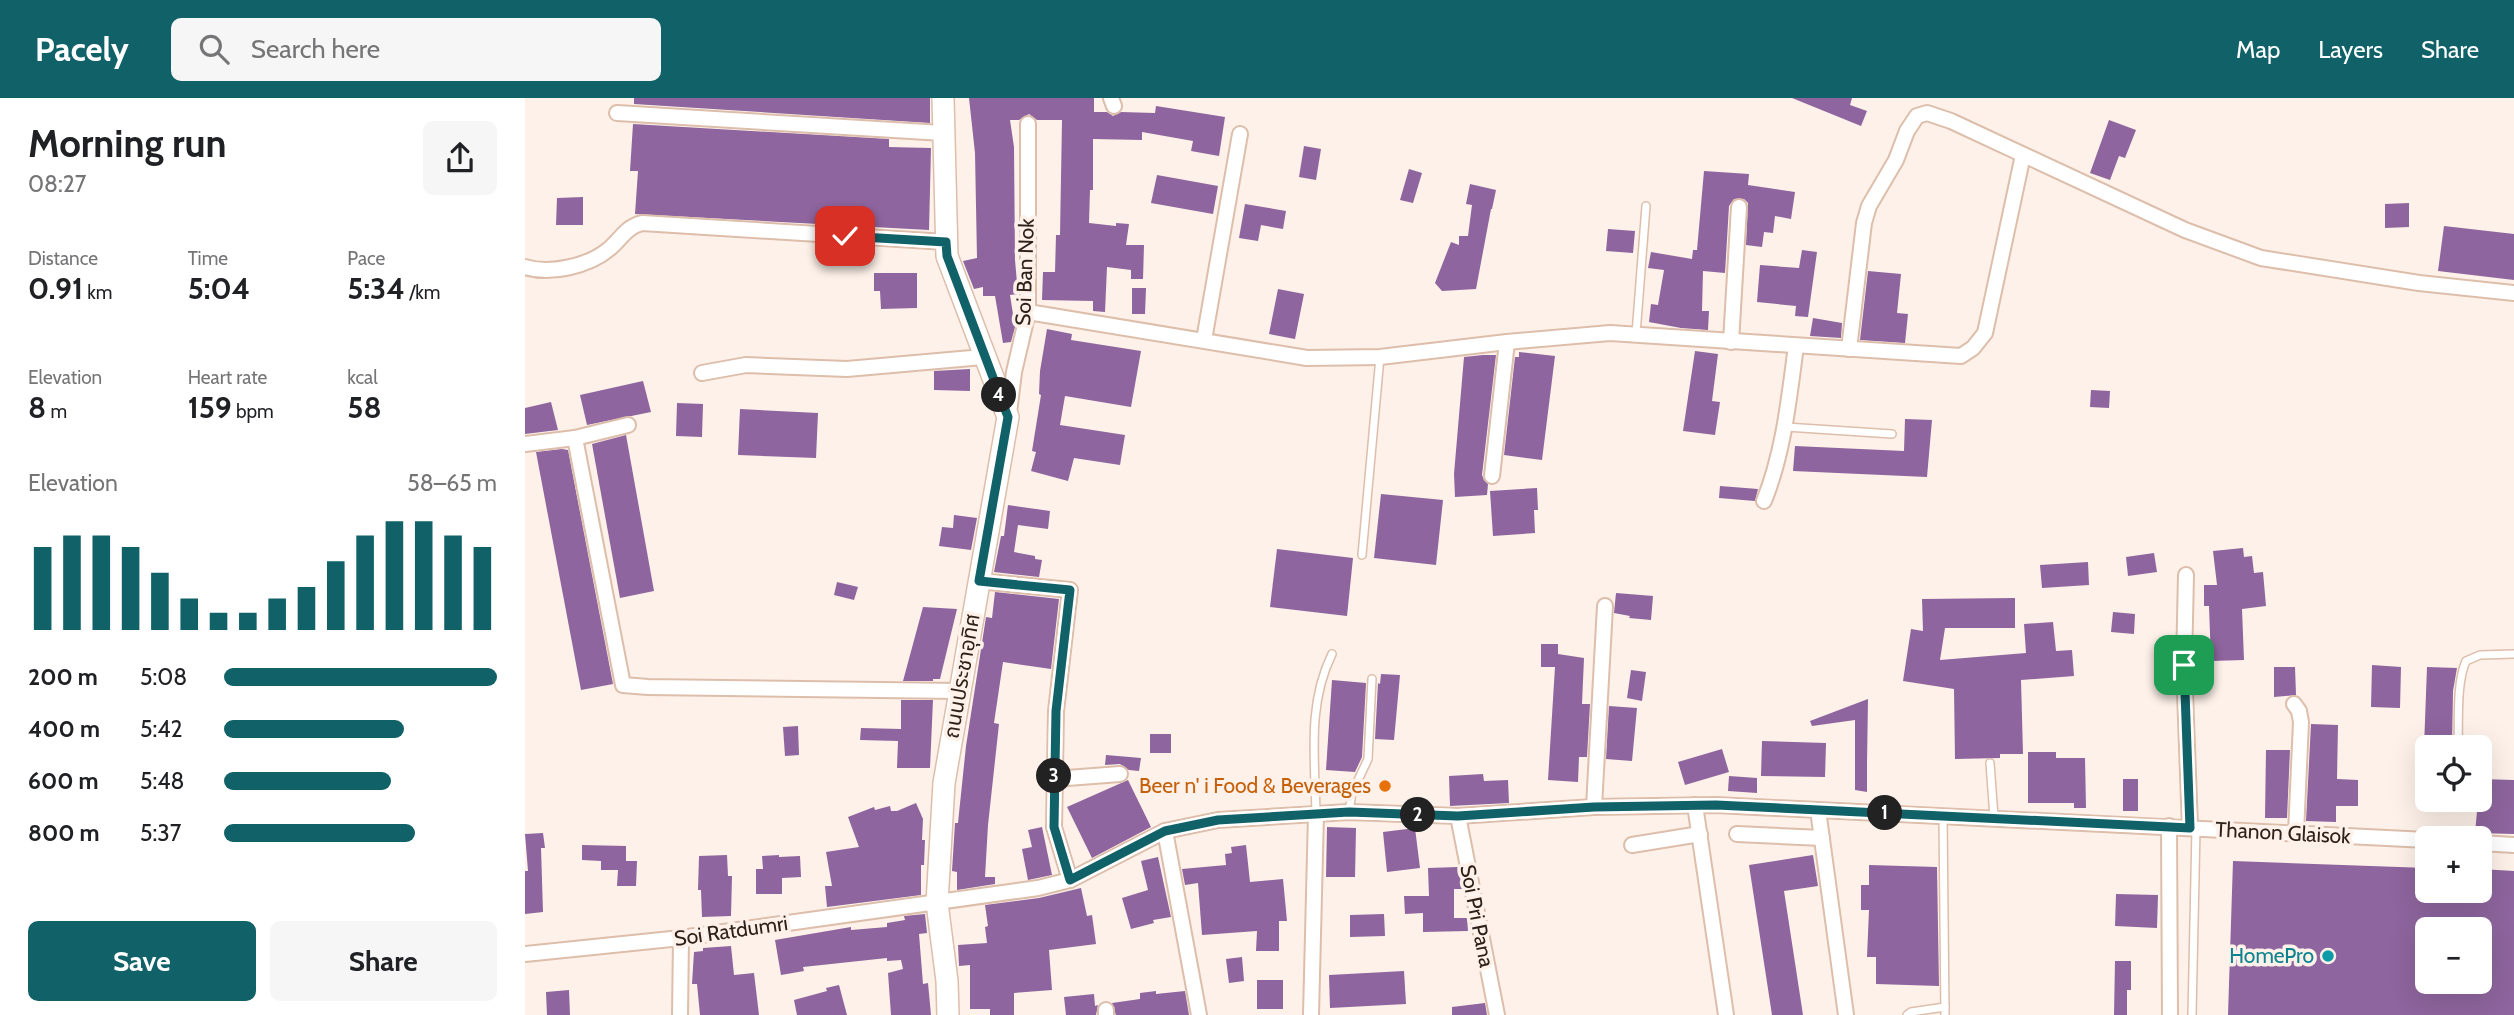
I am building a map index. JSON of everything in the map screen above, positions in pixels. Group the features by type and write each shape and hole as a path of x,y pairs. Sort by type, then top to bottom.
{"street":[{"path":"943,98 947,256 983,357 1008,417"},
{"path":"1849,349 1864,223 1869,206 1896,160 1907,131 1917,116 1927,113 1951,121 2185,230 2261,258 2419,283 2514,293"},
{"path":"617,114 943,133"},
{"name":"Soi Ban Nok","path":"1008,417 1014,372 1028,312 1028,124"},
{"path":"1205,340 1240,134"},
{"path":"1028,312 1307,358 1380,357 1600,333 1961,356 1973,348 1985,332 2023,155"},
{"path":"1731,342 1739,207"},
{"path":"525,267 555,269 589,262 609,250 625,231 642,223 946,242"},
{"path":"1492,476 1507,342"},
{"path":"1764,501 1786,427 1796,346"},
{"path":"702,373 746,365 847,369 983,357"},
{"name":"ถนนประชาอุทิศ","path":"948,1015 947,981 937,902 944,783 1008,417"},
{"path":"525,444 575,438 628,425"},
{"path":"575,438 623,685 959,691"},
{"path":"2186,575 2184,665 2193,828"},
{"path":"979,581 1070,590 1056,711 1054,779 1054,827 1070,880"},
{"path":"1594,807 1605,606"},
{"path":"2294,704 2299,711 2301,722 2296,833"},
{"path":"1054,779 1120,774"},
{"path":"1695,806 1726,1015"},
{"name":"Thanon Glaisok","path":"937,902 1038,888 1070,880 1165,831 1218,820 1349,812 1458,816 1594,807 1695,806 1994,817 2415,839"},
{"path":"1818,810 1846,1015"},
{"path":"1311,1015 1316,814"},
{"name":"Soi Pri Pana","path":"1458,816 1497,1015"},
{"path":"2169,827 2170,1015"},
{"path":"1165,831 1199,1015"},
{"path":"1632,845 1700,834"},
{"path":"1737,834 1822,838"},
{"path":"2492,844 2514,845"},
{"name":"Soi Ratdumri","path":"525,954 681,938 937,902"},
{"path":"680,1015 681,938"}],"lane":[{"path":"1636,335 1646,206"},
{"path":"1362,555 1380,357"},
{"path":"1786,427 1892,434"},
{"path":"1316,814 1315,704 1322,675 1332,654"},
{"path":"2459,735 2461,685 2466,661 2480,655 2514,654"},
{"path":"1349,812 1352,793 1368,759 1371,679"},
{"path":"1990,763 1994,817"},
{"path":"1907,1015 1911,1012 1945,1011 1943,816"},
{"path":"2192,1015 2193,828"}],"building":[{"path":"634,98 930,98 930,123 634,104"},
{"path":"969,98 1094,98 1094,112 1107,112 1113,116 1121,112 1155,113 1156,106 1225,117 1219,156 1191,151 1193,141 1142,132 1142,140 1093,139 1093,190 1090,190 1089,223 1116,226 1116,223 1129,224 1126,245 1144,245 1143,279 1131,279 1131,270 1107,267 1105,312 1093,311 1093,301 1042,300 1043,272 1055,272 1056,235 1060,235 1062,120 1037,120 1029,114 1019,120 1010,120 1014,147 1018,294 1010,295 1015,327 1011,342 1003,343 995,296 983,296 983,287 974,289 963,261 977,258 975,153"},
{"path":"1792,98 1852,98 1850,105 1867,111 1861,126"},
{"path":"2109,120 2136,130 2125,158 2119,156 2110,180 2090,173"},
{"path":"633,124 889,139 889,147 931,148 929,230 635,214 638,171 630,171"},
{"path":"1304,146 1321,149 1316,180 1299,177"},
{"path":"1409,169 1422,173 1413,203 1400,200"},
{"path":"1704,171 1749,174 1748,185 1795,192 1791,219 1775,216 1773,233 1764,232 1762,247 1746,245 1748,203 1744,199 1734,199 1729,206 1725,273 1703,271 1702,311 1709,311 1708,330 1649,322 1651,304 1658,305 1664,270 1648,268 1651,252 1692,259 1693,250 1697,250"},
{"path":"1157,175 1218,186 1213,214 1151,203"},
{"path":"1470,184 1496,190 1476,289 1442,291 1435,283 1451,242 1459,245 1459,236 1468,236 1472,205 1466,204"},
{"path":"583,197 583,225 556,225 557,198"},
{"path":"2409,203 2409,227 2385,228 2385,204"},
{"path":"1245,204 1286,211 1283,229 1261,225 1258,241 1239,238"},
{"path":"2444,226 2514,234 2514,280 2438,271"},
{"path":"1608,229 1635,231 1633,253 1606,251"},
{"path":"1802,250 1817,252 1808,317 1795,316 1796,306 1757,302 1760,265 1799,268"},
{"path":"1868,271 1901,274 1897,313 1908,314 1905,343 1860,340"},
{"path":"874,273 917,273 917,308 881,309 880,291 874,291"},
{"path":"1132,288 1146,288 1145,314 1132,314"},
{"path":"1278,289 1304,294 1295,339 1269,334"},
{"path":"1813,318 1842,323 1841,338 1810,336"},
{"path":"1047,329 1072,334 1071,340 1141,351 1131,407 1065,396 1060,425 1125,435 1120,465 1074,458 1068,481 1031,471 1036,452 1032,451"},
{"path":"1695,351 1718,354 1712,401 1720,402 1715,435 1683,431"},
{"path":"1519,352 1555,356 1542,460 1504,455 1515,357 1519,357"},
{"path":"1496,355 1482,475 1488,484 1487,495 1455,497 1454,474 1464,357"},
{"path":"970,369 970,391 934,390 934,371"},
{"path":"643,381 651,412 587,425 580,395"},
{"path":"2091,390 2110,391 2109,408 2090,407"},
{"path":"551,402 558,430 525,434 525,408"},
{"path":"677,403 703,404 702,437 676,436"},
{"path":"740,409 818,413 816,458 738,455"},
{"path":"1905,419 1932,420 1927,477 1793,471 1795,446 1904,451"},
{"path":"626,435 654,591 620,598 592,444"},
{"path":"568,450 613,684 581,690 536,452"},
{"path":"1720,486 1758,489 1755,501 1719,498"},
{"path":"1537,488 1535,533 1493,536 1490,491"},
{"path":"1381,494 1443,500 1436,565 1374,558"},
{"path":"1008,505 1050,511 1048,529 1018,525 1014,552 1042,560 1039,577 994,572 1001,536 1004,536"},
{"path":"954,515 977,518 971,550 939,546 942,527 953,528"},
{"path":"2243,548 2244,557 2252,556 2254,573 2263,572 2266,606 2242,609 2244,660 2211,661 2209,606 2204,606 2204,585 2217,585 2213,551"},
{"path":"1277,549 1353,558 1347,616 1270,607"},
{"path":"2154,553 2157,572 2128,576 2126,557"},
{"path":"2088,562 2089,585 2042,588 2040,565"},
{"path":"837,582 858,587 854,600 834,595"},
{"path":"995,592 1059,599 1051,669 1003,662 994,723 999,724 985,877 995,877 995,884 957,890 957,872 952,871 955,823 958,823 966,746 986,617 992,618"},
{"path":"1616,593 1653,596 1651,620 1629,618 1630,616 1614,613"},
{"path":"2015,598 2015,628 1945,628 1940,660 2026,653 2024,624 2053,622 2056,651 2072,650 2074,676 2021,680 2023,754 2000,754 2000,758 1955,759 1954,689 1903,681 1911,629 1923,631 1922,599"},
{"path":"923,607 957,609 940,679 903,681"},
{"path":"2113,612 2135,614 2134,634 2111,632"},
{"path":"1541,644 1558,644 1558,654 1584,658 1582,704 1590,704 1587,757 1579,757 1578,782 1548,780 1555,667 1541,667"},
{"path":"2372,665 2401,667 2400,708 2371,707"},
{"path":"2274,667 2295,667 2296,695 2274,697"},
{"path":"2427,667 2457,668 2453,691 2452,735 2424,735"},
{"path":"1631,670 1646,672 1642,701 1627,698"},
{"path":"1381,674 1400,675 1394,740 1375,739 1378,683 1380,684"},
{"path":"1332,680 1366,683 1362,757 1355,772 1326,770"},
{"path":"1868,699 1867,792 1855,790 1855,720 1812,726 1810,721"},
{"path":"901,700 933,700 930,768 897,768 898,741 860,740 861,728 901,729"},
{"path":"1609,706 1637,708 1632,761 1606,759"},
{"path":"2311,724 2338,725 2337,779 2358,780 2358,806 2336,806 2336,822 2306,821"},
{"path":"798,726 799,755 785,756 783,727"},
{"path":"1150,734 1171,734 1171,753 1150,753"},
{"path":"1762,741 1826,743 1825,777 1761,776"},
{"path":"1722,749 1729,772 1685,785 1678,762"},
{"path":"2266,750 2290,750 2287,818 2265,818"},
{"path":"2028,752 2056,752 2056,758 2085,758 2086,808 2074,808 2074,803 2028,803"},
{"path":"1106,755 1141,758 1139,771 1129,770 1120,764 1105,765"},
{"path":"1483,774 1484,781 1508,780 1509,803 1450,806 1449,776"},
{"path":"1729,776 1757,778 1757,793 1728,791"},
{"path":"2123,779 2138,779 2138,811 2123,811"},
{"path":"2492,779 2514,780 2514,834 2492,833 2492,826 2476,826 2477,812 2492,812"},
{"path":"1128,780 1151,827 1092,858 1067,807"},
{"path":"916,803 923,819 922,840 925,840 924,865 921,865 921,895 827,907 825,886 832,886 826,852 859,847 848,817 874,807 875,810 890,806 891,811 897,811"},
{"path":"1042,827 1052,875 1028,880 1022,849 1032,847 1028,830"},
{"path":"1327,827 1356,828 1355,877 1326,877"},
{"path":"1415,828 1420,868 1387,872 1383,832"},
{"path":"543,833 543,912 525,914 525,871 528,871 525,834"},
{"path":"582,845 626,846 626,861 637,861 636,886 617,886 618,870 601,870 601,861 582,860"},
{"path":"1246,845 1250,882 1283,879 1287,921 1279,921 1279,951 1256,951 1257,931 1202,935 1198,883 1185,885 1182,869 1226,865 1225,854 1232,853 1231,847"},
{"path":"727,855 728,876 732,876 731,916 702,917 701,890 698,890 699,856"},
{"path":"1813,855 1818,886 1784,891 1803,1015 1772,1015 1749,865"},
{"path":"762,856 800,856 801,877 782,878 782,894 756,894 756,869 763,869"},
{"path":"1158,857 1171,917 1153,920 1154,923 1131,929 1122,898 1148,890 1141,861"},
{"name":"HomePro","path":"2233,861 2415,868 2415,903 2492,903 2492,870 2514,871 2514,1015 2228,1015"},
{"path":"1869,865 1937,867 1939,986 1876,984 1876,957 1867,957 1869,910 1861,910 1861,885 1869,885"},
{"path":"1458,867 1463,889 1454,889 1454,918 1467,918 1468,931 1423,932 1423,913 1405,914 1404,896 1429,896 1428,868"},
{"path":"1081,888 1087,916 1092,915 1096,944 1049,950 1052,990 1014,993 1014,1015 990,1015 990,1009 970,1009 970,965 959,966 958,945 987,943 985,905 1039,898"},
{"path":"2116,894 2158,895 2157,928 2115,926"},
{"path":"925,914 927,933 919,934 923,984 928,983 931,1015 891,1015 888,973 903,969 901,960 887,961 887,958 803,967 804,971 781,975 775,940 851,927 851,930 887,927 887,923 905,920 904,916"},
{"path":"1384,914 1385,936 1350,937 1350,915"},
{"path":"731,946 734,975 754,973 759,1015 700,1015 697,984 692,984 694,952 703,951 703,948"},
{"path":"1242,957 1244,981 1229,983 1226,959"},
{"path":"2115,961 2131,961 2131,990 2127,990 2127,1015 2114,1015"},
{"path":"1404,971 1406,1004 1330,1008 1329,975"},
{"path":"1257,980 1283,980 1283,1009 1257,1009"},
{"path":"839,985 847,1015 797,1015 794,1000"},
{"path":"569,990 570,1015 547,1015 546,992"},
{"path":"1156,991 1156,994 1185,991 1189,1015 1116,1015 1112,1003 1140,999 1140,993"},
{"path":"1094,994 1095,1006 1098,1005 1096,1015 1066,1015 1064,997"},
{"path":"1485,1003 1487,1015 1452,1015 1452,1007"}],"place":[{"name":"Beer n' i Food & Beverages","path":"1385,786"},
{"name":"HomePro","path":"2328,956"}],"route":[{"path":"845,236 946,242 947,256 983,357 1008,417 979,581 1070,590 1056,711 1054,827 1070,880 1165,831 1218,820 1349,812 1458,816 1594,807 1716,805 2190,828 2184,665"}]}
